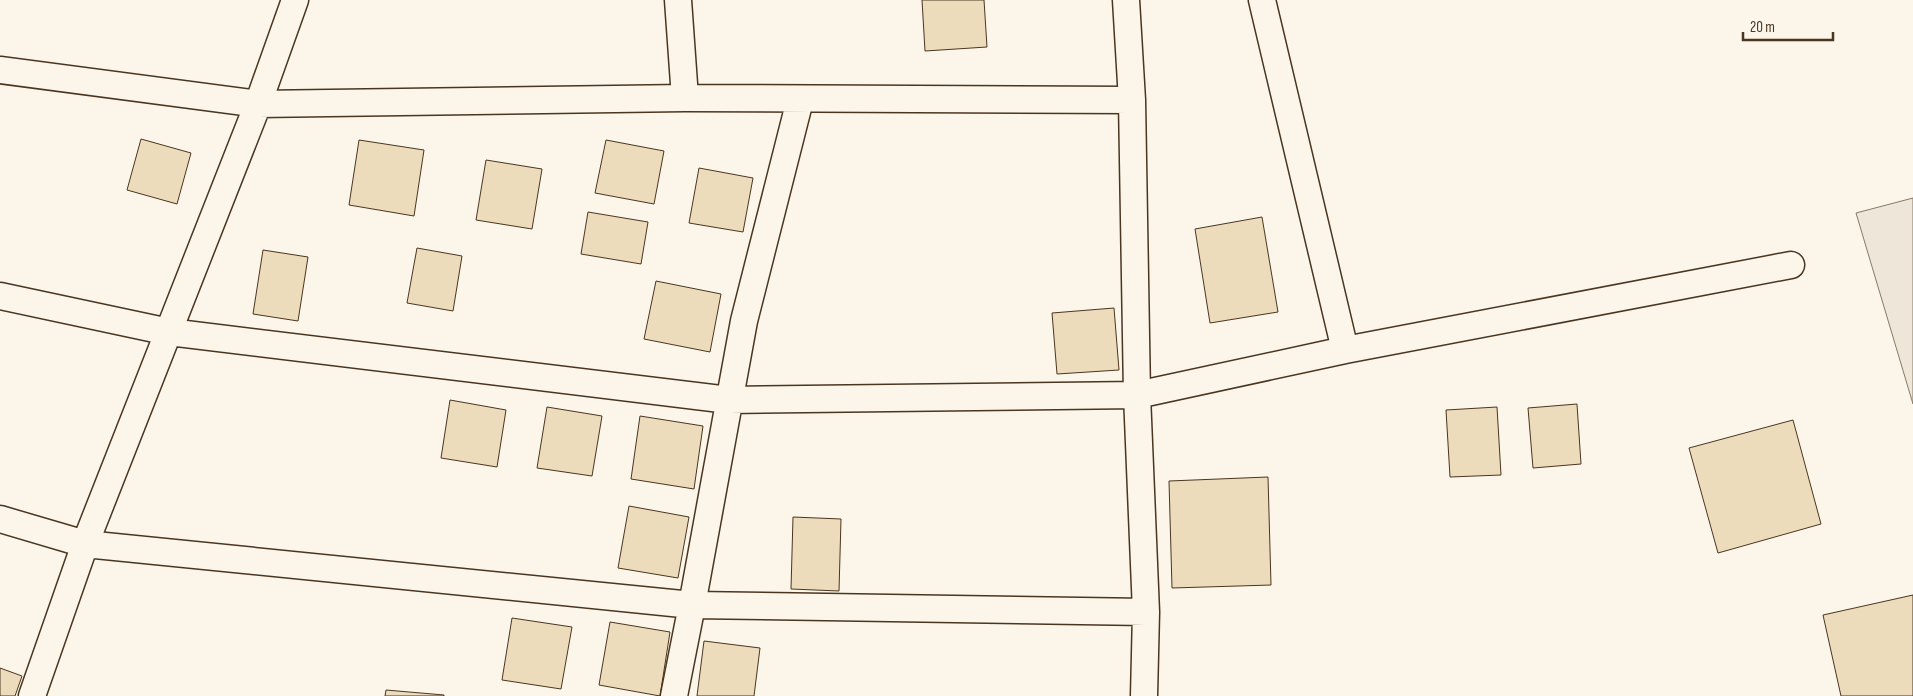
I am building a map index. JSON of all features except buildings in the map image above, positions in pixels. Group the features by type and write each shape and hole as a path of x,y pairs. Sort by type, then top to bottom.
{"street":[{"path":"32,696 85,544 258,104 295,0"},
{"path":"678,0 685,98"},
{"path":"1126,0 1132,100 1137,395 1146,612 1144,696"},
{"path":"1262,0 1345,350"},
{"path":"0,70 258,104 685,98 1132,100"},
{"path":"674,696 744,321 800,100"},
{"path":"0,296 169,332 729,400 1137,395 1345,350 1790,265"},
{"path":"0,518 85,544 692,604 1146,612"}],"shaded area":[{"path":"1913,198 1913,404 1856,213"}]}
